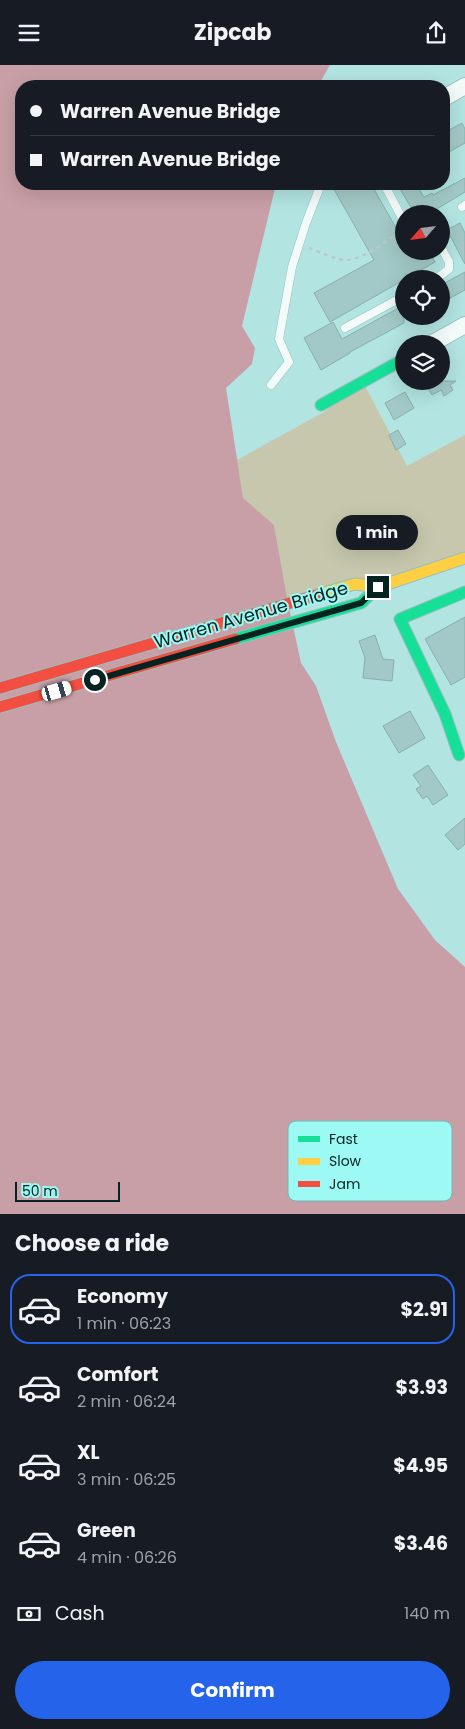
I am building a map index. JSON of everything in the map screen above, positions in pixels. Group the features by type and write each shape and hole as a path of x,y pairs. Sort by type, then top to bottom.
{"main road":[{"path":"321,405 395,364"},
{"path":"378,587 465,558"},
{"name":"Warren Avenue Bridge","path":"0,688 355,584 378,587"},
{"name":"Warren Avenue Bridge","path":"0,707 361,603 378,587"},
{"path":"459,755 445,714 400,619 465,592"}],"street":[{"path":"450,95 465,86"},
{"path":"448,335 465,325"}],"lane":[{"path":"271,385 289,362 279,339 292,267 319,190"},
{"path":"387,190 395,205"},
{"path":"345,328 395,301"}],"path":[{"path":"299,243 321,253 347,260 366,254 395,234"}],"green space":[{"path":"363,382 407,466 465,435 465,558 288,603 274,525 243,499 237,460 324,412"}],"shaded area":[{"path":"0,65 330,65 321,80 15,80 15,190 275,190 242,326 255,348 252,364 226,388 243,498 274,525 301,663 316,686 336,742 398,889 435,940 465,967 465,1214 0,1214"}],"building":[{"path":"462,123 465,129 465,143 450,152 450,130"},
{"path":"465,178 465,192 443,205 410,205 401,190 420,190 424,197 442,190 450,190 450,186"},
{"path":"334,190 374,190 395,226 395,260 434,260 435,262 421,270 395,270 395,285 330,322 314,293 374,260"},
{"path":"460,223 465,233 465,264 450,236 450,228"},
{"path":"465,272 465,290 450,298 450,280"},
{"path":"395,310 395,325 400,325 321,370 304,338 333,322 342,339"},
{"path":"450,385 453,390 444,396 441,390 450,390"},
{"path":"429,390 441,390 432,395"},
{"path":"405,392 414,408 394,420 385,403"},
{"path":"398,430 406,444 396,450 389,435"},
{"path":"465,617 465,677 451,685 425,639"},
{"path":"375,635 383,659 394,660 392,681 363,678 365,658 359,641"},
{"path":"410,711 425,738 399,753 383,726"},
{"path":"428,765 448,795 433,805 427,796 423,799 416,789 421,786 413,775"},
{"path":"465,818 465,844 458,850 445,835"}],"traffic: fast":[{"path":"321,405 395,364"},
{"path":"235,639 361,603 378,587"},
{"path":"459,755 445,714 400,619 465,592"}],"traffic: slow":[{"path":"317,595 355,584 378,587 465,558"}],"traffic: jam":[{"path":"0,688 317,595"},
{"path":"0,707 235,639"}],"route":[{"path":"95,680 361,603 378,587"}]}
